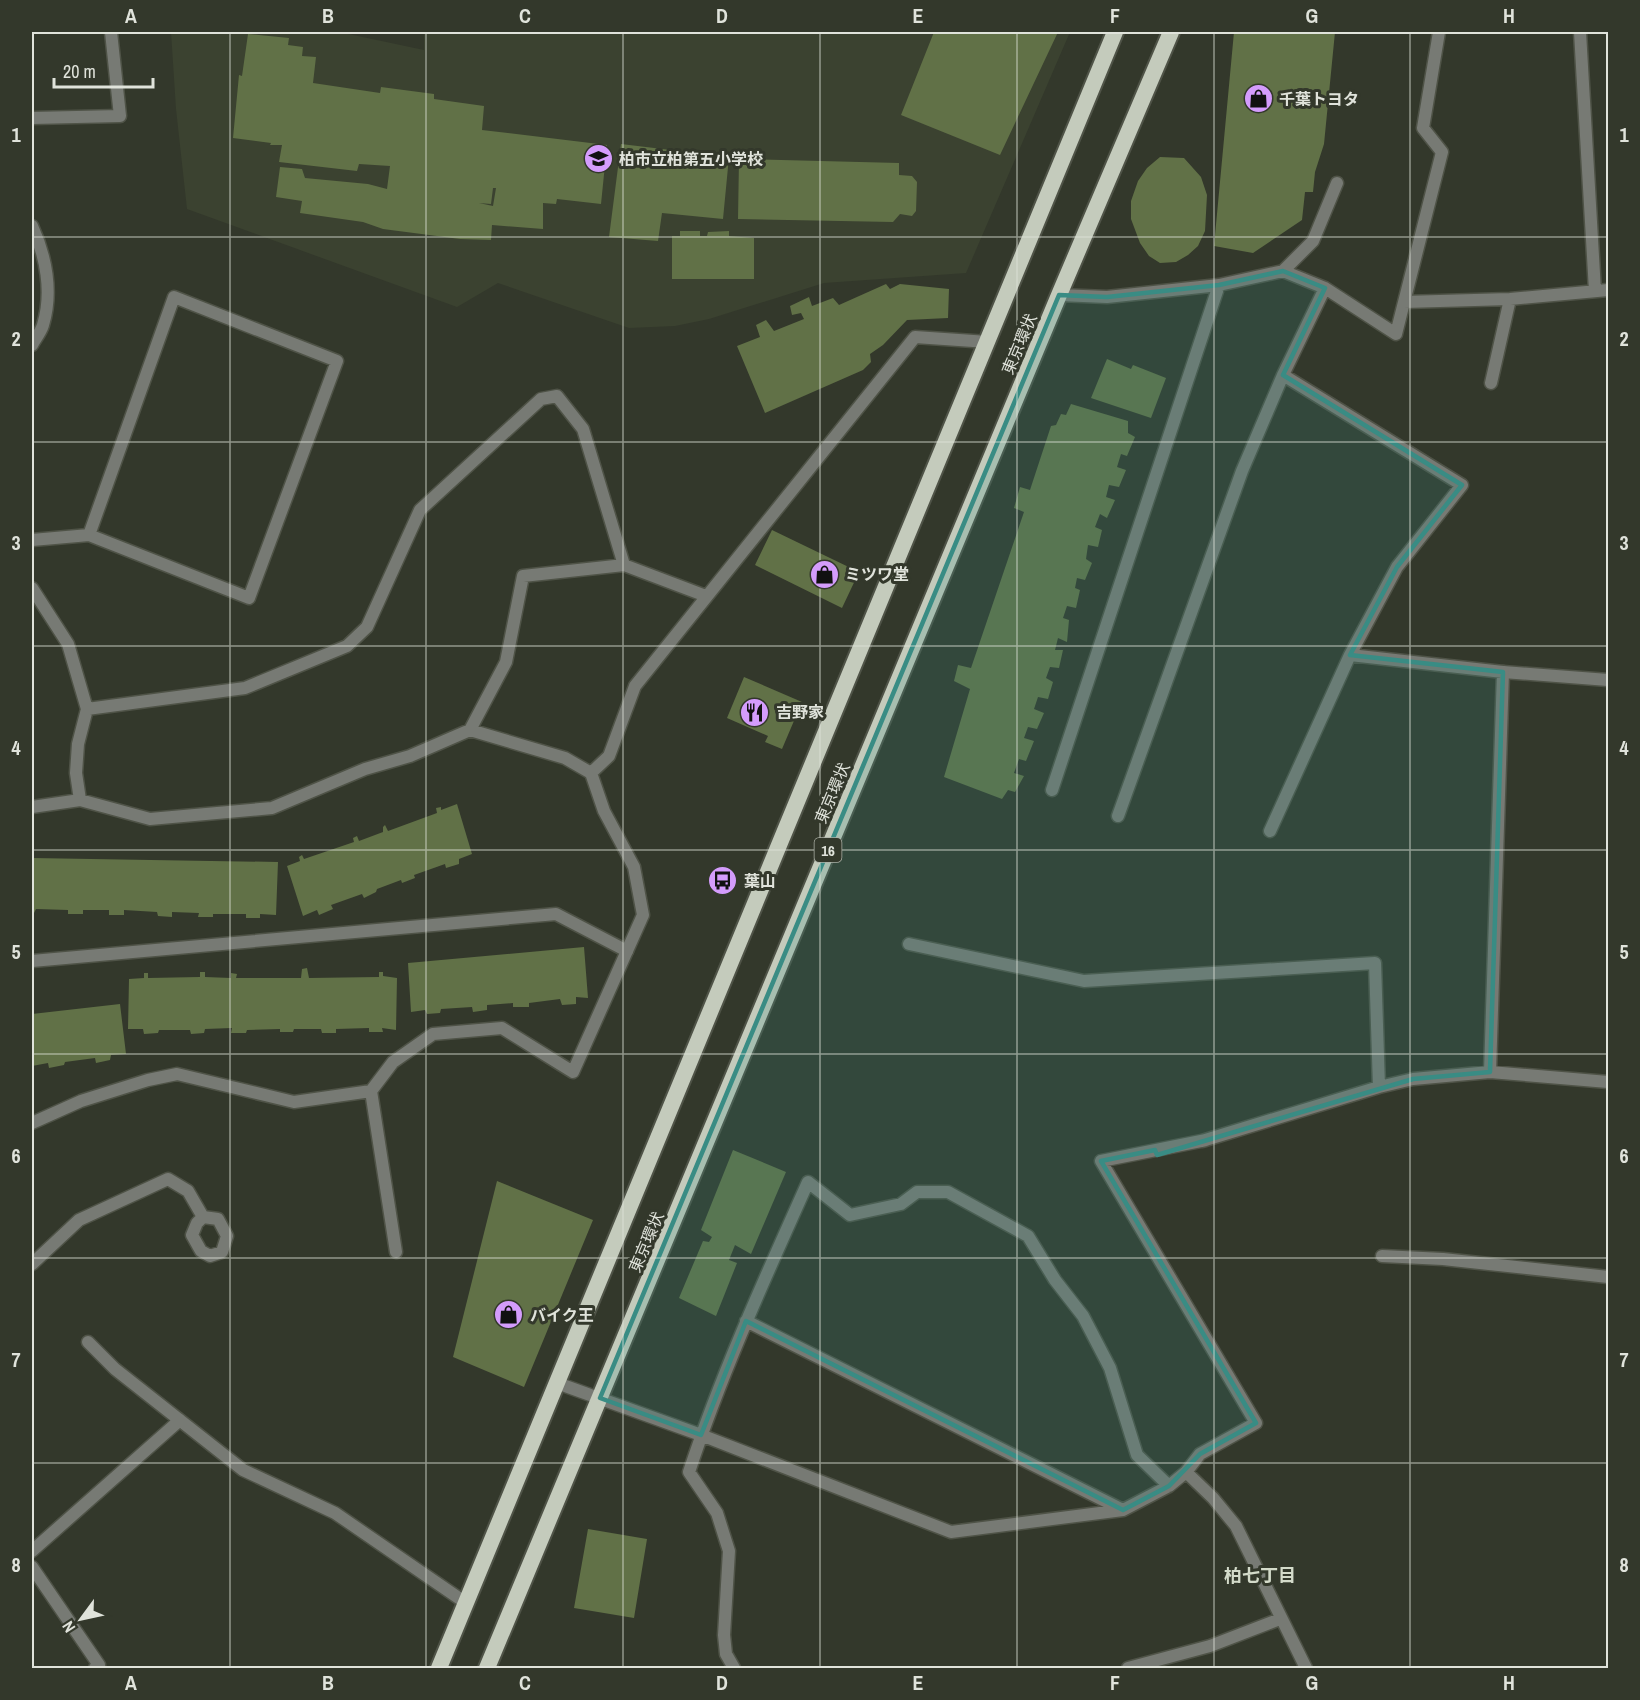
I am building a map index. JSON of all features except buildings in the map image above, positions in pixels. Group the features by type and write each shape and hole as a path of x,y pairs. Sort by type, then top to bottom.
{"highway":[{"name":"東京環状","path":"439,1668 1115,32"},
{"name":"東京環状","path":"488,1668 1059,295 1171,32"}],"street":[{"path":"32,118 120,116 111,32"},
{"path":"1283,271 1325,288 1396,334 1442,152 1423,128 1439,32"},
{"path":"1580,32 1595,291"},
{"path":"1059,295 1107,297 1219,285 1283,271 1313,241 1337,183"},
{"path":"32,226 39,242 49,285 43,326 32,345"},
{"path":"1052,790 1219,285"},
{"path":"1118,816 1242,471 1283,375 1325,288"},
{"path":"1404,302 1510,299 1608,290"},
{"path":"32,540 89,535 249,598 337,360 174,297 89,535"},
{"path":"1491,383 1510,299"},
{"path":"591,773 609,756 634,686 915,338 988,342"},
{"path":"1270,831 1350,655 1397,567 1462,484 1283,375"},
{"path":"87,709 245,688 347,646 367,627 420,510 541,399 556,396 583,429 624,565"},
{"path":"32,807 80,800 150,819 272,808 365,770 410,756 470,730 506,662 523,576 624,565 706,596"},
{"path":"32,588 68,644 87,709 77,754 76,773 80,800"},
{"path":"1350,655 1503,672 1608,680"},
{"path":"1490,1072 1503,672"},
{"path":"32,1123 81,1101 148,1080 177,1074 294,1102 371,1091 393,1062 433,1034 502,1028 573,1072 643,915 634,867 604,812 591,773 565,758 470,730"},
{"path":"32,961 556,914 627,951"},
{"path":"909,944 1084,981 1375,963 1379,1087"},
{"path":"557,1383 701,1435 951,1532 1123,1510 1169,1486 1200,1454 1256,1423 1101,1161 1206,1140 1202,1141 1379,1087 1413,1079 1490,1072 1608,1082"},
{"path":"371,1091 396,1252"},
{"path":"32,1264 79,1220 168,1179 188,1191 203,1217"},
{"path":"734,1668 726,1654 724,1635 729,1551 717,1513 689,1472 701,1435 746,1321 808,1182 850,1215 901,1204 917,1192 948,1192 1028,1236 1055,1280 1083,1316 1110,1368 1137,1455 1169,1486"},
{"path":"1382,1256 1443,1259 1608,1277"},
{"path":"746,1321 1123,1510"},
{"path":"88,1342 115,1369 243,1470 335,1513 466,1603"},
{"path":"32,1551 180,1420"},
{"path":"1185,1472 1213,1498 1236,1526 1306,1668"},
{"path":"32,1567 99,1665 95,1668"},
{"path":"1128,1668 1210,1646 1280,1619"}],"highlighted area":[{"path":"1283,271 1325,288 1283,375 1462,485 1397,567 1350,655 1503,672 1490,1072 1413,1079 1157,1155 1155,1150 1101,1161 1256,1423 1200,1454 1169,1486 1123,1510 746,1321 701,1435 600,1398 1059,295 1107,297 1219,285"}],"shaded area":[{"name":"柏市立柏第五小学校","path":"171,32 339,32 424,50 424,32 1070,32 966,273 824,283 709,319 675,326 629,328 498,283 457,307 187,209 176,109"}],"place":[{"name":"千葉トヨタ","path":"1258,99"},
{"name":"柏市立柏第五小学校","path":"598,159"},
{"name":"ミツワ堂","path":"824,574"},
{"name":"吉野家","path":"755,712"},
{"name":"葉山","path":"723,881"},
{"name":"バイク王","path":"509,1315"}],"district":[{"name":"柏七丁目","path":"1260,1575"}]}
